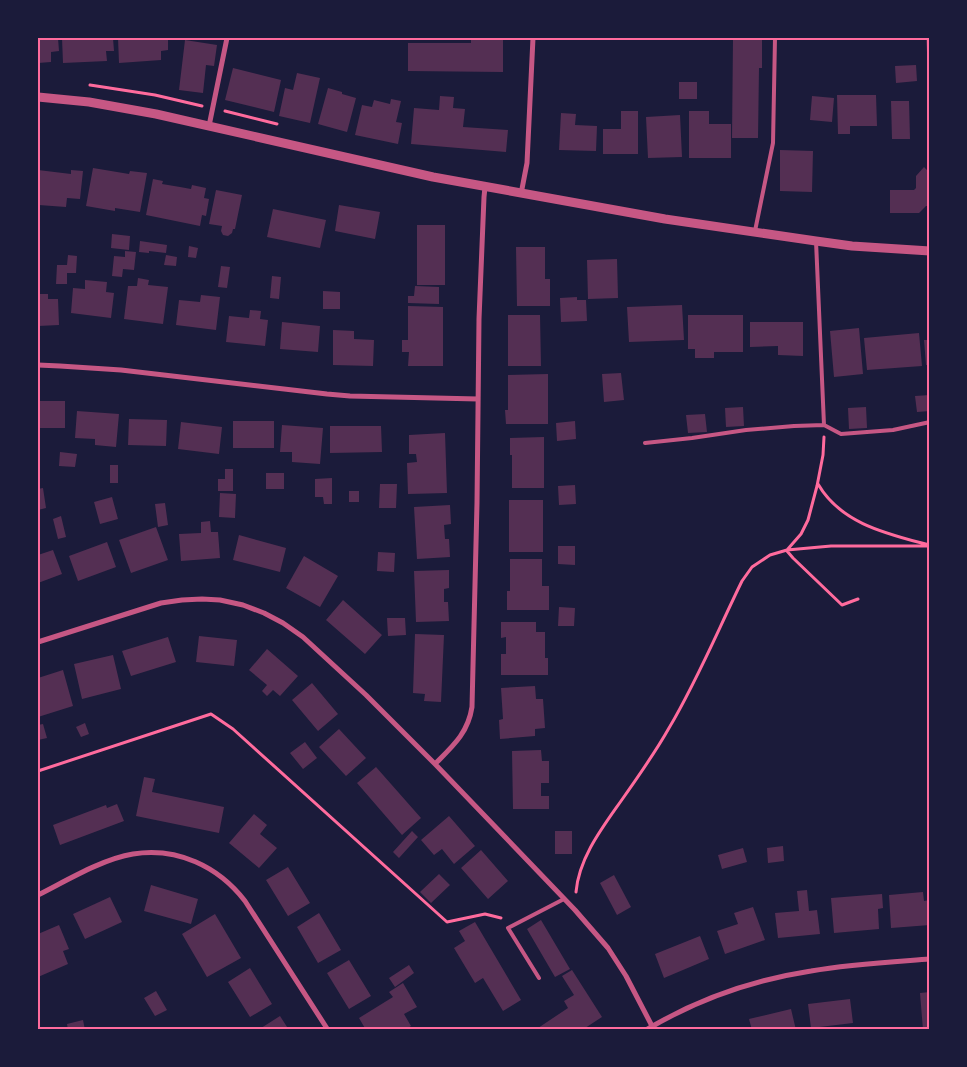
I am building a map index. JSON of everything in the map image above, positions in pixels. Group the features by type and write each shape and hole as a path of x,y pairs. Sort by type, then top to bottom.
{"street":[{"path":"209,126 227,38"},
{"path":"521,194 527,163 533,38"},
{"path":"38,97 89,102 156,114 418,174 664,219 852,246 930,251"},
{"path":"435,764 462,735 468,725 472,706 479,319 485,187"},
{"path":"38,365 122,370 350,396 478,399"},
{"path":"38,642 161,603 202,599 220,600 243,605 283,623 303,637 358,688 435,764 575,910 596,934 626,976 652,1026"},
{"path":"38,895 114,859 132,854 170,855 190,860 208,868 235,888 245,901 328,1030"},
{"path":"646,1030 686,1008 717,996 783,976 850,965 930,959"}],"lane":[{"path":"754,233 773,143 775,38"},
{"path":"816,241 824,425"},
{"path":"645,443 794,426 824,425 841,434 893,430 930,422"},
{"path":"539,978 508,928 564,899"}],"path":[{"path":"85,85 155,95 285,126"},
{"path":"786,550 801,534 808,520 823,456 824,425"},
{"path":"818,483 833,505 851,518 883,532 930,545"},
{"path":"575,910 577,879 588,854 599,833 670,727 742,581 752,567 770,555 786,550 832,546 930,545"},
{"path":"786,550 842,604 858,599"},
{"path":"38,771 211,714 234,729 447,922 485,914 518,922"}],"building":[{"path":"38,38 58,38 59,51 51,52 51,62 38,63"},
{"path":"62,38 113,38 114,51 106,51 107,61 63,63"},
{"path":"118,38 168,38 168,50 161,51 161,60 119,63"},
{"path":"471,38 503,38 503,72 408,71 408,43 471,43"},
{"path":"733,38 762,38 762,68 759,68 758,138 732,138"},
{"path":"926,38 930,38 930,67 928,67"},
{"path":"185,40 217,45 214,66 206,65 203,93 179,90"},
{"path":"916,65 917,81 896,83 895,66"},
{"path":"233,68 281,80 274,112 225,100"},
{"path":"297,73 320,78 310,123 279,116 285,88 293,90"},
{"path":"679,82 697,82 697,99 679,99"},
{"path":"328,88 356,98 347,132 318,124"},
{"path":"837,95 876,95 877,126 850,126 850,134 838,134"},
{"path":"440,96 454,97 453,108 465,109 463,127 508,130 506,152 411,144 414,108 439,110"},
{"path":"812,96 834,98 832,122 810,120"},
{"path":"391,99 401,101 396,122 402,123 398,144 355,135 362,105 372,107 374,100 390,104"},
{"path":"891,101 909,101 910,139 892,139"},
{"path":"621,111 638,111 638,154 603,154 603,129 621,129"},
{"path":"689,111 709,111 709,124 731,124 731,158 689,158"},
{"path":"561,113 576,114 575,125 597,126 596,151 559,150"},
{"path":"680,115 682,157 648,158 646,117"},
{"path":"780,150 813,151 812,192 780,191"},
{"path":"924,167 930,173 930,206 926,206 919,213 890,213 890,190 914,190 916,188 916,176"},
{"path":"93,168 129,174 130,171 147,173 140,212 115,208 115,211 86,206"},
{"path":"38,170 71,174 71,170 83,171 80,199 67,198 66,207 39,205"},
{"path":"153,179 163,181 162,184 191,189 192,185 206,188 204,198 209,199 206,216 202,215 200,226 146,215"},
{"path":"216,190 242,195 235,229 228,236 223,235 221,231 222,226 209,224"},
{"path":"339,205 380,212 375,239 335,231"},
{"path":"273,209 326,220 320,248 267,237"},
{"path":"417,225 445,225 445,285 417,285"},
{"path":"112,234 130,236 129,250 111,248"},
{"path":"140,241 167,245 166,253 139,252"},
{"path":"189,246 198,248 196,258 188,257"},
{"path":"516,247 545,247 545,279 550,279 550,306 517,306"},
{"path":"125,251 136,252 134,270 123,269 122,277 112,276 114,256 125,257"},
{"path":"68,255 77,256 76,273 67,273 67,284 56,284 57,265 67,265"},
{"path":"166,255 177,257 176,266 164,265"},
{"path":"617,259 618,298 588,299 587,260"},
{"path":"221,266 230,267 227,288 218,287"},
{"path":"272,276 281,277 279,299 270,298"},
{"path":"138,278 149,280 148,285 168,287 163,324 124,319 128,286 137,286"},
{"path":"85,280 107,282 106,292 114,293 111,318 71,313 73,288 85,289"},
{"path":"415,286 439,287 439,304 408,303 408,296 414,296"},
{"path":"323,291 340,292 340,309 323,309"},
{"path":"38,294 48,294 48,299 58,299 59,325 38,326"},
{"path":"201,295 220,297 216,330 176,325 179,300 200,302"},
{"path":"577,297 577,300 586,300 587,321 561,322 560,298"},
{"path":"682,305 684,340 629,342 627,307"},
{"path":"408,306 443,307 443,366 408,366 409,352 402,352 402,340 408,340"},
{"path":"250,310 261,311 260,319 268,320 265,346 226,342 229,316 249,318"},
{"path":"508,315 540,315 541,366 508,366"},
{"path":"688,315 743,315 743,352 714,352 714,358 695,358 695,349 688,349"},
{"path":"282,322 320,326 318,352 280,349"},
{"path":"750,322 803,322 803,356 778,355 778,346 750,347"},
{"path":"859,328 863,374 834,377 830,331"},
{"path":"333,330 354,331 354,339 374,340 373,366 333,365"},
{"path":"919,333 922,366 867,370 864,338"},
{"path":"924,340 930,340 930,365 926,365"},
{"path":"621,373 624,400 604,402 602,374"},
{"path":"548,374 548,424 506,424 505,410 508,410 508,375"},
{"path":"930,395 930,411 917,412 915,396"},
{"path":"38,401 65,401 65,428 38,428"},
{"path":"743,407 744,426 726,427 725,408"},
{"path":"866,407 867,428 849,429 848,408"},
{"path":"77,411 119,414 116,447 95,445 95,439 75,438"},
{"path":"705,414 707,432 688,433 686,415"},
{"path":"129,419 167,420 166,446 128,445"},
{"path":"233,421 274,421 274,448 233,448"},
{"path":"575,421 576,439 557,441 556,423"},
{"path":"181,422 222,427 219,454 178,449"},
{"path":"282,425 323,428 320,464 292,462 292,452 280,452"},
{"path":"330,426 381,426 382,452 330,453"},
{"path":"445,433 447,493 408,494 407,463 417,462 416,454 409,454 409,435"},
{"path":"544,437 544,488 512,488 510,438"},
{"path":"60,452 77,454 75,467 59,466"},
{"path":"110,465 118,465 118,483 110,483"},
{"path":"225,469 233,469 233,491 218,491 218,479 225,479"},
{"path":"266,473 284,473 284,489 266,489"},
{"path":"332,478 332,504 324,504 323,497 315,497 315,479"},
{"path":"380,484 397,484 396,508 379,508"},
{"path":"575,485 576,504 559,505 558,486"},
{"path":"43,488 46,508 38,510 38,489"},
{"path":"349,491 359,491 359,502 349,502"},
{"path":"220,493 236,494 235,518 219,517"},
{"path":"112,497 118,519 100,524 94,502"},
{"path":"509,500 543,500 543,552 509,552"},
{"path":"165,503 168,525 158,527 155,504"},
{"path":"450,505 451,524 444,525 445,539 449,539 450,557 417,559 414,507"},
{"path":"61,516 66,537 58,539 53,519"},
{"path":"210,521 211,532 218,532 220,558 181,561 179,534 201,533 201,522"},
{"path":"156,527 168,560 131,573 119,540"},
{"path":"239,535 286,548 280,572 233,560"},
{"path":"107,542 116,567 78,581 69,556"},
{"path":"558,546 575,546 575,565 558,564"},
{"path":"53,550 62,574 38,583 38,555"},
{"path":"378,552 395,553 394,572 377,571"},
{"path":"304,556 338,576 320,607 286,588"},
{"path":"510,559 542,559 542,586 549,586 549,610 507,610 507,591 510,591"},
{"path":"449,570 449,588 444,589 444,602 448,602 449,621 416,622 414,571"},
{"path":"343,600 382,635 365,654 326,620"},
{"path":"559,607 575,608 574,626 558,626"},
{"path":"387,618 405,618 406,635 388,636"},
{"path":"501,622 536,622 536,632 545,632 545,658 548,658 548,675 501,675 501,654 506,654 506,637 501,638"},
{"path":"415,634 444,635 441,702 424,701 425,694 413,693"},
{"path":"199,636 237,640 234,666 196,662"},
{"path":"168,637 176,662 131,676 122,651"},
{"path":"267,649 298,676 280,696 273,690 267,696 262,691 267,685 249,670"},
{"path":"113,655 121,689 82,699 74,664"},
{"path":"63,670 73,706 38,717 38,678"},
{"path":"312,683 338,714 318,731 292,700"},
{"path":"535,686 536,699 543,699 545,728 535,729 535,736 500,739 499,720 503,719 501,688"},
{"path":"85,723 89,734 81,737 76,727"},
{"path":"43,724 47,738 38,740 38,725"},
{"path":"339,729 366,758 346,776 319,747"},
{"path":"305,742 317,758 303,769 290,753"},
{"path":"541,750 542,761 549,761 549,783 541,783 541,796 549,796 549,809 513,809 512,751"},
{"path":"376,767 421,818 402,835 357,783"},
{"path":"144,777 155,779 152,792 224,807 219,833 136,816"},
{"path":"117,804 124,821 60,845 53,825 106,805 107,808"},
{"path":"254,814 267,825 260,834 277,848 259,868 229,843"},
{"path":"449,816 475,846 454,864 442,849 434,855 421,840"},
{"path":"412,831 418,837 399,858 393,852"},
{"path":"555,831 572,831 572,854 555,854"},
{"path":"783,846 784,861 768,863 767,848"},
{"path":"743,848 747,862 722,869 718,855"},
{"path":"481,850 508,881 488,899 461,868"},
{"path":"288,867 310,903 288,916 266,880"},
{"path":"439,874 450,885 431,903 420,892"},
{"path":"614,875 631,907 617,915 600,883"},
{"path":"151,885 198,899 191,924 144,911"},
{"path":"807,890 809,911 817,910 820,934 778,938 775,913 799,911 797,891"},
{"path":"923,892 924,901 930,900 930,925 891,928 889,895"},
{"path":"882,894 883,908 878,909 879,929 834,933 831,898"},
{"path":"110,897 122,922 85,939 73,914"},
{"path":"753,907 765,940 725,954 717,931 738,924 734,913"},
{"path":"319,913 341,950 318,963 297,927"},
{"path":"215,914 241,958 207,977 182,934"},
{"path":"541,920 570,969 555,977 527,929"},
{"path":"475,922 521,1000 503,1011 483,978 475,983 454,948 465,941 459,931"},
{"path":"59,925 69,949 63,951 68,964 38,977 38,934"},
{"path":"700,936 709,959 664,978 655,954"},
{"path":"349,960 371,996 349,1009 327,973"},
{"path":"409,965 414,973 395,987 389,978"},
{"path":"250,968 272,1004 250,1017 228,982"},
{"path":"572,970 602,1017 582,1030 535,1030 568,1008 564,1001 574,995 562,976"},
{"path":"403,983 417,1007 404,1014 411,1026 405,1030 366,1030 359,1018 393,997 389,992"},
{"path":"156,991 167,1010 155,1016 144,998"},
{"path":"930,992 930,1030 923,1030 920,993"},
{"path":"850,999 853,1023 811,1028 808,1004"},
{"path":"791,1009 796,1030 752,1030 749,1019"},
{"path":"280,1016 289,1030 258,1030"},
{"path":"83,1020 85,1030 68,1030 67,1024"}]}
